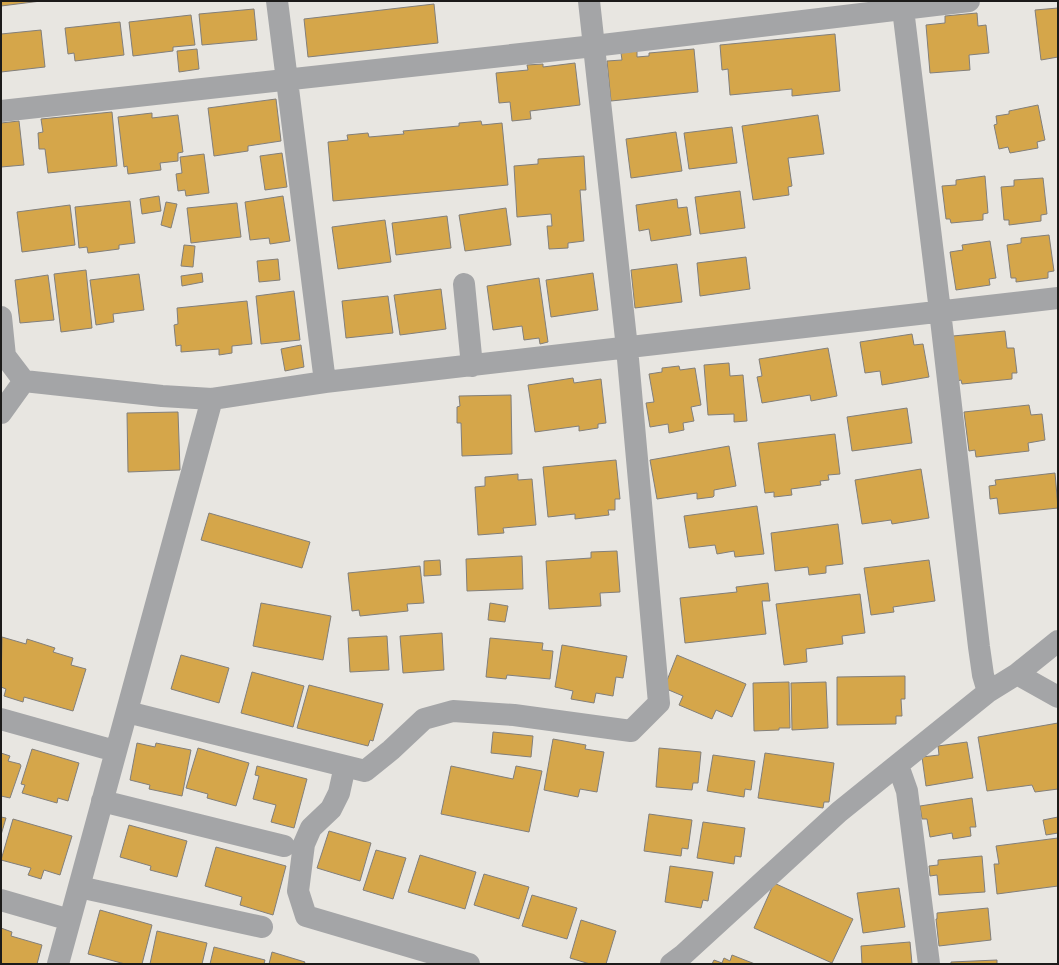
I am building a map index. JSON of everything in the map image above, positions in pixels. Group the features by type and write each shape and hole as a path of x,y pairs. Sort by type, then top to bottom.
{"street":[{"path":"277,1 325,382"},
{"path":"127,712 365,771 391,750 424,719 453,711 514,715 631,731 659,703 627,348 589,1"},
{"path":"1,111 594,46 902,5 968,1"},
{"path":"902,5 940,311 979,647 983,675 988,692"},
{"path":"464,284 472,366"},
{"path":"1,316 5,356 24,381 162,396 212,399 325,382 1058,298"},
{"path":"1,413 24,381"},
{"path":"58,964 212,399"},
{"path":"671,964 683,955 839,812 988,692 1018,674 1058,641"},
{"path":"1018,674 1058,697"},
{"path":"1,719 115,751"},
{"path":"345,766 339,793 331,809 311,828 304,844 298,891 306,916 469,964"},
{"path":"897,766 902,774 907,791 929,964"},
{"path":"102,801 284,846"},
{"path":"78,887 262,927"},
{"path":"1,900 70,920"}],"building":[{"path":"1,1 41,1 1,6"},
{"path":"434,4 438,43 308,57 304,19"},
{"path":"1058,8 1058,57 1041,60 1035,10"},
{"path":"254,9 257,40 202,45 199,14"},
{"path":"977,13 978,26 986,25 989,53 969,55 970,70 930,73 926,25 945,23 945,16"},
{"path":"191,15 195,45 173,47 173,51 133,56 129,22"},
{"path":"120,22 124,55 75,61 74,53 68,54 65,28"},
{"path":"41,30 45,67 1,72 1,34"},
{"path":"835,34 840,91 792,96 792,89 730,95 728,69 722,70 720,45"},
{"path":"197,49 199,69 179,72 177,51"},
{"path":"694,49 698,92 611,101 607,61 622,60 621,53 637,51 637,57 649,56 649,53"},
{"path":"575,63 580,105 530,111 531,119 512,121 510,102 499,103 496,73 528,70 527,65 543,64 543,67"},
{"path":"276,99 281,141 248,146 248,151 214,156 208,108"},
{"path":"1038,105 1045,140 1037,142 1038,148 1010,153 1008,147 999,149 994,125 997,124 996,116 1009,114 1009,111"},
{"path":"112,112 117,166 48,173 45,149 39,149 38,133 43,132 41,119"},
{"path":"152,113 152,118 178,115 183,152 178,153 178,161 160,163 161,170 128,174 127,166 124,167 118,117"},
{"path":"818,115 824,154 788,158 792,186 788,187 789,195 753,200 742,126"},
{"path":"19,121 24,165 1,167 1,123"},
{"path":"481,121 482,125 502,123 508,185 333,201 328,142 348,140 347,135 368,133 369,137 404,134 403,131 459,126 459,123"},
{"path":"732,127 737,163 689,169 684,133"},
{"path":"676,132 682,171 631,178 626,139"},
{"path":"282,153 287,187 265,190 260,156"},
{"path":"204,154 209,193 186,196 185,190 178,191 176,174 182,173 180,157"},
{"path":"584,156 586,190 580,190 584,241 568,243 568,248 549,249 547,226 552,226 551,214 517,217 514,166 538,164 538,159"},
{"path":"985,176 988,213 983,214 983,220 951,223 950,219 946,219 942,186 956,185 956,180"},
{"path":"1043,178 1047,214 1041,215 1041,221 1009,225 1009,220 1004,220 1001,187 1014,186 1014,180"},
{"path":"740,191 745,228 700,234 695,197"},
{"path":"159,196 161,211 142,214 140,199"},
{"path":"283,196 290,241 270,244 269,238 250,240 245,202"},
{"path":"677,199 678,208 687,207 691,235 651,241 649,229 639,231 636,205"},
{"path":"130,201 135,243 119,245 119,249 88,253 87,247 79,248 75,207"},
{"path":"166,202 177,204 171,228 161,225"},
{"path":"237,203 241,237 191,243 187,208"},
{"path":"70,205 75,245 22,252 17,212"},
{"path":"506,208 511,245 465,251 459,215"},
{"path":"447,216 451,248 396,255 392,223"},
{"path":"385,220 391,262 338,269 332,227"},
{"path":"1049,235 1054,271 1048,272 1048,278 1016,282 1016,278 1011,278 1007,245 1021,243 1021,238"},
{"path":"990,241 996,278 989,279 990,285 956,290 950,252 963,250 962,245"},
{"path":"184,245 195,246 193,267 181,266"},
{"path":"746,257 750,289 700,296 697,263"},
{"path":"278,259 280,280 259,282 257,261"},
{"path":"677,264 682,302 635,308 631,270"},
{"path":"86,270 92,328 61,332 54,274"},
{"path":"202,273 203,282 182,286 181,276"},
{"path":"593,273 598,310 551,317 546,280"},
{"path":"139,274 144,310 113,314 114,322 96,325 90,280"},
{"path":"48,275 54,320 20,323 15,280"},
{"path":"539,278 548,342 540,344 539,338 524,340 522,326 493,330 487,286"},
{"path":"441,289 446,329 400,335 394,295"},
{"path":"294,291 300,340 261,344 256,296"},
{"path":"388,296 393,333 346,338 342,301"},
{"path":"247,301 252,344 232,346 232,353 219,355 219,349 181,352 181,345 176,346 174,325 178,324 177,308"},
{"path":"1005,331 1007,348 1014,348 1017,373 1012,373 1012,379 962,384 961,380 957,381 953,336"},
{"path":"912,334 914,345 923,344 929,377 882,385 880,371 865,373 860,342"},
{"path":"301,345 304,367 285,371 281,349"},
{"path":"828,348 837,396 811,401 810,395 762,403 757,377 762,376 759,359"},
{"path":"729,363 730,376 743,375 747,421 734,422 734,414 708,415 704,365"},
{"path":"679,366 680,370 695,368 701,405 691,407 694,421 683,423 684,430 669,433 668,424 650,427 646,403 654,402 649,374 662,372 662,368"},
{"path":"573,378 574,383 601,379 606,423 598,424 598,428 579,431 579,426 535,432 528,385"},
{"path":"511,395 512,454 462,456 461,423 457,423 457,407 460,406 459,396"},
{"path":"1029,405 1031,415 1042,414 1045,440 1028,443 1029,451 976,457 975,450 969,451 964,412"},
{"path":"907,408 912,443 852,451 847,417"},
{"path":"178,412 180,470 128,472 127,413"},
{"path":"835,434 840,474 828,475 829,480 820,481 821,485 791,489 792,495 774,497 774,492 765,493 758,443"},
{"path":"729,446 736,486 714,490 713,497 697,499 697,493 657,499 650,460"},
{"path":"616,460 620,499 615,499 615,510 608,510 609,515 575,519 575,514 548,517 543,467"},
{"path":"921,469 929,518 892,524 891,520 862,524 855,480"},
{"path":"1055,473 1058,508 999,514 997,498 990,499 989,486 996,485 995,480"},
{"path":"518,474 518,480 532,479 536,525 503,528 504,533 478,535 475,487 485,486 485,477"},
{"path":"757,506 764,554 735,557 734,551 717,554 715,545 689,548 684,516"},
{"path":"209,513 310,542 302,568 201,540"},
{"path":"838,524 843,564 826,566 826,573 809,575 808,567 775,571 771,533"},
{"path":"617,551 620,592 600,593 601,606 549,609 546,561 591,558 591,552"},
{"path":"522,556 523,589 467,591 466,559"},
{"path":"440,560 441,575 424,576 424,561"},
{"path":"929,560 935,601 893,607 894,612 871,615 864,568"},
{"path":"420,566 424,603 407,604 408,611 360,616 359,610 352,611 348,573"},
{"path":"768,583 770,601 762,601 766,634 685,643 680,598 737,592 736,587"},
{"path":"860,594 865,633 842,636 843,644 806,649 807,662 784,665 776,604"},
{"path":"261,603 331,616 323,660 253,646"},
{"path":"490,603 508,606 505,622 488,620"},
{"path":"442,633 444,670 403,673 400,636"},
{"path":"387,636 389,670 350,672 348,638"},
{"path":"2,637 26,644 27,639 55,648 53,652 73,658 71,665 86,669 73,711 24,697 23,702 4,696 6,689 1,687"},
{"path":"490,638 543,643 542,650 553,651 550,679 507,675 506,679 486,677"},
{"path":"562,645 627,656 623,678 616,677 613,696 596,693 594,703 571,699 573,691 555,687"},
{"path":"181,655 229,668 219,703 171,689"},
{"path":"677,655 746,684 732,717 716,710 712,719 679,705 683,696 664,688"},
{"path":"252,672 304,686 293,727 241,713"},
{"path":"905,676 905,699 901,699 902,716 896,716 896,724 837,725 837,677"},
{"path":"789,682 790,728 754,731 753,683"},
{"path":"826,682 828,728 792,730 791,683"},
{"path":"309,685 383,704 373,741 370,740 368,746 297,728"},
{"path":"1058,723 1058,789 1035,792 1032,785 987,791 978,737"},
{"path":"493,732 533,736 531,757 491,753"},
{"path":"553,739 586,745 585,749 604,752 597,792 580,789 578,797 544,790"},
{"path":"967,742 973,778 926,786 922,757 939,755 938,746"},
{"path":"137,743 155,747 156,743 191,750 182,796 149,789 150,785 130,780"},
{"path":"198,748 249,763 236,806 207,798 208,794 186,788"},
{"path":"659,748 701,752 698,783 693,783 692,790 656,787"},
{"path":"32,749 79,763 68,801 58,798 57,803 22,793 25,785 21,784"},
{"path":"1,753 10,756 8,761 20,764 21,766 10,798 1,796"},
{"path":"765,753 834,763 829,802 824,802 823,808 758,798"},
{"path":"713,755 755,761 751,790 745,789 744,797 707,791"},
{"path":"257,766 307,779 294,828 271,822 276,805 253,799 259,776 255,775"},
{"path":"451,766 513,779 516,766 542,771 529,832 441,814"},
{"path":"972,798 976,827 970,827 971,836 953,839 952,833 930,837 927,819 922,819 920,806"},
{"path":"649,814 692,820 688,849 682,848 681,856 644,851"},
{"path":"1,817 6,818 1,835"},
{"path":"1058,817 1058,833 1046,835 1043,820"},
{"path":"13,819 72,836 60,875 44,870 41,879 28,875 31,868 1,860"},
{"path":"703,822 745,828 741,857 735,856 734,864 697,858"},
{"path":"129,825 187,841 177,877 150,870 151,866 120,857"},
{"path":"329,831 371,843 360,881 317,868"},
{"path":"1058,838 1058,886 997,894 994,864 999,864 996,846"},
{"path":"216,847 286,866 273,915 240,905 242,897 205,886"},
{"path":"376,850 406,858 393,899 363,890"},
{"path":"420,855 476,872 465,909 408,892"},
{"path":"982,856 985,892 939,895 937,875 930,876 929,866 938,865 938,860"},
{"path":"670,866 713,872 708,901 703,900 701,908 665,902"},
{"path":"484,874 529,887 519,919 474,905"},
{"path":"774,883 853,919 832,963 754,928"},
{"path":"899,888 905,927 863,933 857,893"},
{"path":"532,895 577,908 567,939 522,926"},
{"path":"988,908 991,940 939,946 936,919 937,913"},
{"path":"100,910 152,925 142,964 125,964 88,954"},
{"path":"581,920 616,931 606,964 590,964 570,958"},
{"path":"1,928 12,932 11,936 42,945 37,964 1,964"},
{"path":"157,931 207,943 202,964 150,964"},
{"path":"910,942 912,964 862,964 861,946"},
{"path":"214,947 265,960 264,964 210,964"},
{"path":"272,952 305,962 304,964 269,964"},
{"path":"732,955 755,964 712,964 714,960 722,963 724,958 730,961"},
{"path":"997,960 997,964 951,964 951,962"}]}
